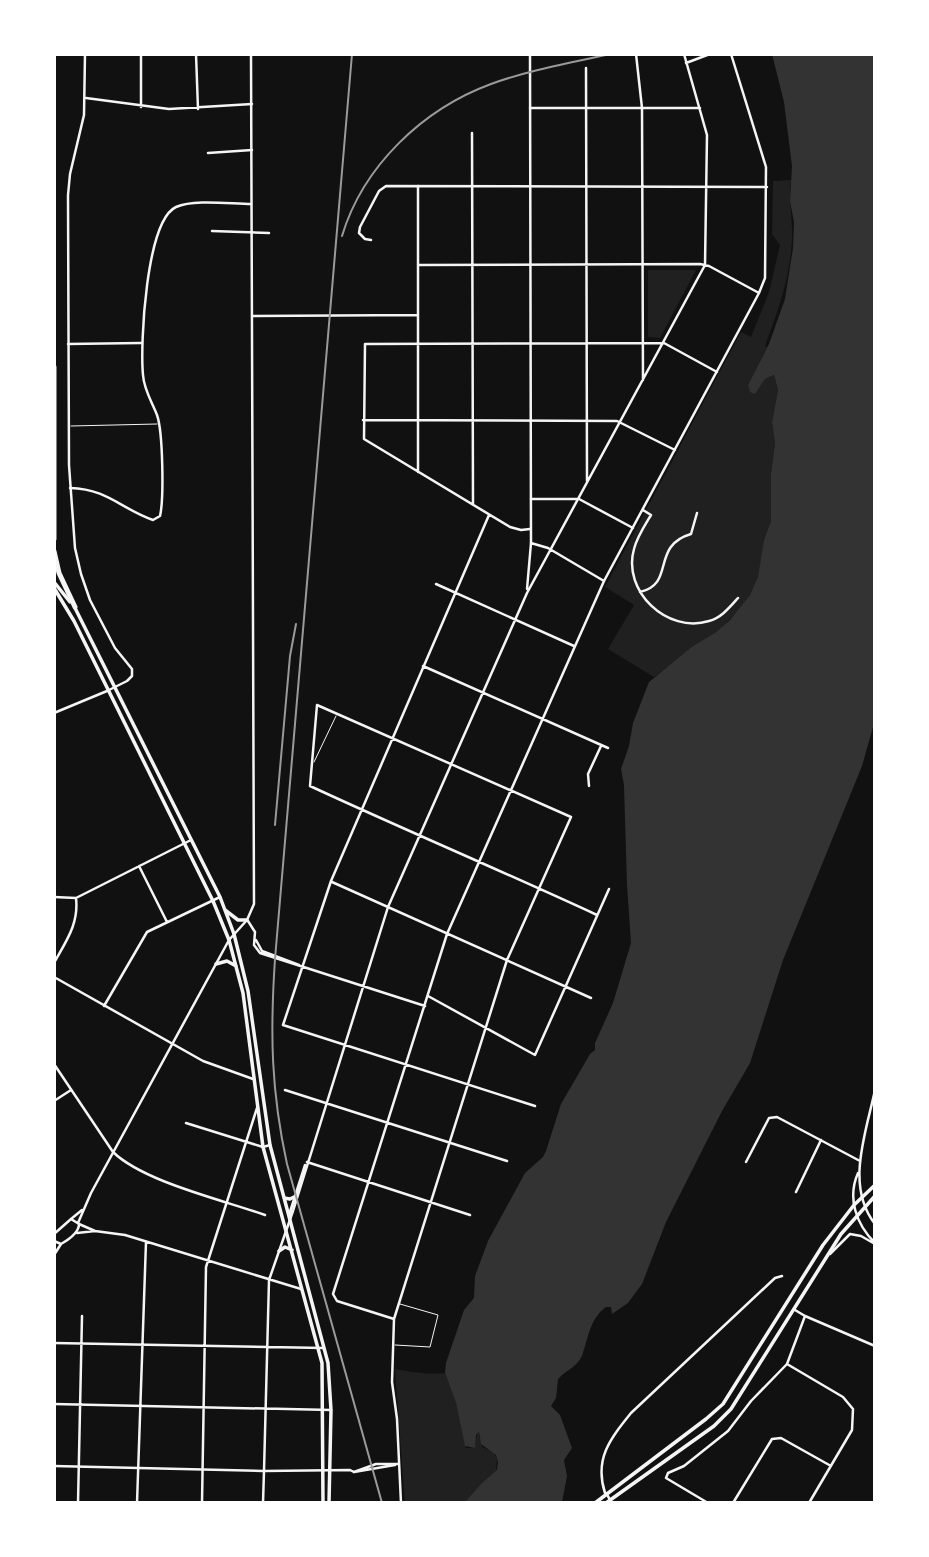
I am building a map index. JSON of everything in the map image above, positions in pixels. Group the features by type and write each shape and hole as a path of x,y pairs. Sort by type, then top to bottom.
{"highway":[{"path":"54,367 54,537"},
{"path":"54,551 59,573 75,607"}],"main road":[{"path":"54,582 75,607 220,897 234,934 248,991 270,1145 325,1348 331,1410 329,1503"},
{"path":"54,588 74,621 213,901 229,940 243,993 262,1147 292,1250 323,1377 323,1503"},
{"path":"224,909 238,920 247,920"},
{"path":"216,964 227,961 236,967"},
{"path":"595,1503 723,1404 823,1245 854,1205 875,1185"},
{"path":"608,1502 723,1418 738,1400 821,1265 856,1214 875,1196"},
{"path":"284,1198 294,1197"},
{"path":"279,1251 285,1247 292,1250"}],"street":[{"path":"54,713 107,691 132,676 132,669 109,637 85,589 75,548 69,426 68,195 86,98 85,54"},
{"path":"141,54 141,107"},
{"path":"197,54 198,109"},
{"path":"77,1233 84,1207 113,1152 229,940 247,920 254,904 251,54"},
{"path":"527,593 531,543 530,54"},
{"path":"636,54 642,108 643,380"},
{"path":"289,1217 388,907 419,836 527,593 705,265 707,135 684,54"},
{"path":"686,62 710,54"},
{"path":"394,1319 333,1298 447,934 604,582 759,293 766,271 766,167 731,54"},
{"path":"586,68 587,483"},
{"path":"86,98 141,107 198,109 252,104"},
{"path":"530,108 700,108"},
{"path":"472,133 473,505"},
{"path":"208,153 252,150"},
{"path":"371,240 362,236 360,227 379,191 386,186 767,187"},
{"path":"418,186 418,472"},
{"path":"71,488 98,492 147,518 156,520 161,511 159,424 143,376 142,344 144,305 159,229 167,215 183,205 253,204"},
{"path":"212,231 269,233"},
{"path":"418,265 705,265 759,293"},
{"path":"253,316 418,315"},
{"path":"530,529 510,527 364,439 365,344 664,343 717,372"},
{"path":"68,344 142,344"},
{"path":"363,420 621,422 675,450"},
{"path":"530,499 579,499 633,528"},
{"path":"643,510 651,515 634,549 634,579 649,604 665,617 694,624 711,621 724,613 738,598"},
{"path":"640,592 650,590 659,581 669,551 680,538 691,534 697,513"},
{"path":"489,515 331,881 283,1025 535,1106"},
{"path":"531,543 551,550 604,582"},
{"path":"436,584 574,646"},
{"path":"423,666 608,748"},
{"path":"401,1503 397,1419 391,1382 394,1319 507,960 539,888 571,817 317,705 310,786 419,836 539,888 597,915"},
{"path":"589,786 588,775 601,745"},
{"path":"54,897 76,898 191,840"},
{"path":"139,866 167,922"},
{"path":"331,881 591,998"},
{"path":"428,996 535,1055 609,890"},
{"path":"104,1006 146,932 220,897"},
{"path":"54,963 74,928 76,898"},
{"path":"247,920 255,932 254,945 260,953 425,1006"},
{"path":"54,977 203,1061 259,1080"},
{"path":"54,1065 113,1152 125,1161 150,1176 265,1215"},
{"path":"54,1101 71,1090"},
{"path":"285,1090 507,1161"},
{"path":"875,1090 859,1170 861,1199 875,1224"},
{"path":"202,1503 206,1267 257,1108"},
{"path":"746,1162 769,1118 777,1117 860,1161"},
{"path":"186,1123 246,1143 262,1147 270,1145"},
{"path":"796,1192 821,1140"},
{"path":"307,1162 470,1214"},
{"path":"263,1503 269,1280 307,1162"},
{"path":"859,1170 854,1183 854,1205 856,1214 875,1244"},
{"path":"55,1232 78,1215 84,1207"},
{"path":"71,1219 95,1231"},
{"path":"54,1255 61,1244 77,1233 115,1232 302,1289"},
{"path":"821,1265 849,1234 861,1236 875,1244"},
{"path":"54,1241 61,1244"},
{"path":"138,1503 146,1242"},
{"path":"608,1502 601,1479 603,1455 628,1416 775,1278 782,1276"},
{"path":"795,1310 875,1346"},
{"path":"78,1503 82,1316"},
{"path":"708,1503 666,1478 668,1473 684,1466 728,1432 751,1401 787,1364 805,1316"},
{"path":"54,1343 325,1348"},
{"path":"787,1364 843,1398 853,1409 852,1430 809,1503"},
{"path":"54,1404 331,1410"},
{"path":"733,1503 772,1439 781,1438 831,1466"},
{"path":"54,1466 354,1472 376,1464 398,1464"},
{"path":"606,1493 608,1502"}],"lane":[{"path":"69,426 159,424"},
{"path":"312,767 336,713"},
{"path":"393,1345 430,1347 438,1315 399,1304"}],"shaded area":[{"path":"772,54 875,56 875,720 862,766 783,960 750,1063 722,1111 666,1222 642,1284 628,1303 612,1314 611,1307 606,1307 596,1317 580,1360 558,1379 556,1398 551,1406 560,1415 572,1448 564,1460 567,1476 562,1502 464,1503 497,1470 498,1462 496,1455 481,1444 479,1432 476,1435 475,1448 465,1446 456,1403 445,1373 446,1363 464,1310 474,1298 475,1276 488,1241 525,1173 543,1157 561,1104 595,1050 595,1043 613,1003 631,943 621,769 633,723 649,682 693,646 715,633 730,620 750,595 758,577 764,540 771,521 771,474 775,443 772,422 778,390 774,375 765,379 755,394 750,392 748,385 769,344 785,299 793,248 794,222 790,201 792,166 784,102"},
{"path":"791,180 792,240 786,281 765,346 767,347 748,386 755,394 765,379 774,375 778,390 772,422 775,443 771,474 771,521 764,540 760,573 754,589 739,610 716,633 693,646 654,677 608,649 634,605 605,587 741,332 751,337 769,292 780,245 772,234 773,181"},
{"path":"648,270 696,270 660,338 648,337"},
{"path":"395,1369 445,1373 456,1403 466,1448 474,1448 478,1431 482,1447 493,1452 497,1458 496,1473 481,1484 464,1503 405,1503"}],"railway":[{"path":"352,54 275,959 272,1037 275,1087 287,1164 382,1503"},
{"path":"342,236 352,210 380,164 399,143 442,108 505,79 610,54"},
{"path":"275,825 290,656 296,624"}]}
